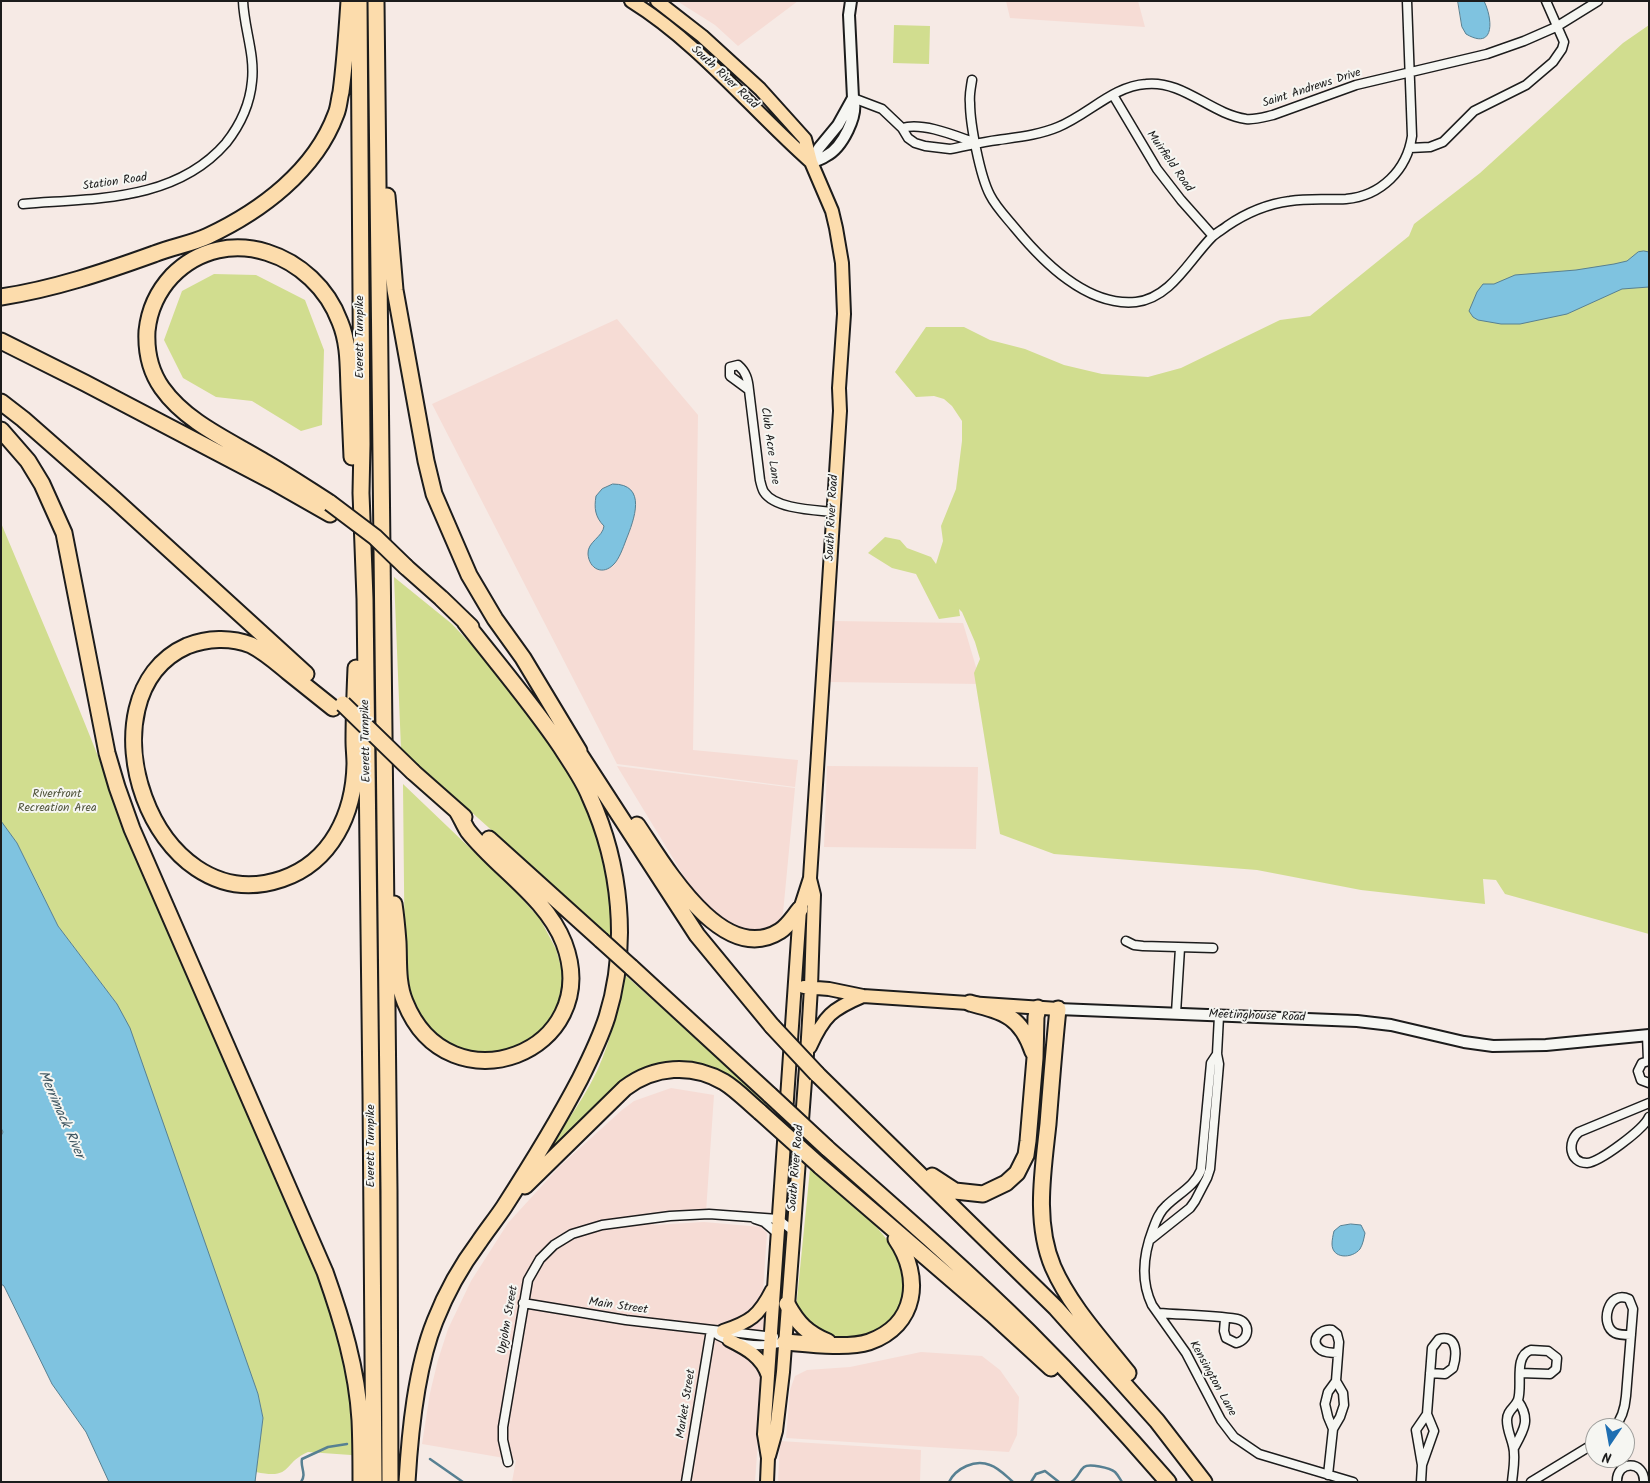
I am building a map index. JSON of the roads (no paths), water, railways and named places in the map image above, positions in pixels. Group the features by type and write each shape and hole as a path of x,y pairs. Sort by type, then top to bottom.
{"highway":[{"path":"1,297 28,293 92,276 206,237 257,208 289,183 298,175 327,135 337,112 343,76 349,1"},
{"name":"Everett Turnpike","path":"359,1 361,493 364,558 374,1482"},
{"name":"Everett Turnpike","path":"376,1 390,1482"},
{"path":"376,37 395,290 426,461 434,494 469,575 495,618 523,658 591,772 697,935 772,1026 817,1074 1056,1308 1157,1421 1204,1482"},
{"path":"361,493 352,459 347,342 333,306 312,278 299,267 266,252 249,248 231,248 214,251 182,267 169,279 159,294 152,310 148,327 147,345 150,363 157,379 172,401 200,424 273,467 406,567 499,654 579,751"},
{"path":"1,341 330,509"},
{"path":"1,402 114,499 302,670 338,706"},
{"path":"1,430 28,461 42,484 64,533 97,709 117,787 132,829 325,1272 337,1306 351,1358 357,1393 360,1420 361,1482"},
{"path":"364,558 358,576 355,765 344,819 332,842 314,862 299,872 283,879 257,884 230,882 213,878 183,859 171,846 148,808 137,774 134,748 136,721 142,695 149,679 166,659 189,646 206,641 224,640 241,642 264,652 338,706 374,733 413,772 631,967 1028,1331 1090,1395 1168,1482"},
{"path":"407,1482 421,1370 434,1322 458,1273 503,1209 564,1109 594,1051 613,994 620,950 613,869 607,843 590,796 546,724 465,622"},
{"path":"591,772 613,792 686,894 712,921 727,932 744,938 772,935 785,927 800,908"},
{"path":"385,808 398,941 400,983 404,1000 412,1016 428,1037 450,1053 475,1060 502,1060 519,1055 534,1046 554,1028 566,1004 570,987 570,969 564,943 540,906 468,830 457,811"},
{"path":"970,1003 998,1010 1013,1019 1025,1032 1035,1058"},
{"path":"847,1102 936,1180 955,1191 983,1194 1006,1183 1017,1173 1026,1155 1030,1126 1038,1008"},
{"path":"1058,1010 1042,1192 1044,1238 1053,1267 1061,1284 1137,1385 1157,1421"},
{"path":"503,1209 545,1165 625,1088 635,1081 654,1072 677,1069 714,1076 738,1092 1056,1372 1161,1482"},
{"path":"776,1341 855,1345 884,1335 895,1326 904,1315 909,1304 913,1278 904,1250 887,1225"},
{"path":"788,1304 802,1327 834,1345"}],"main road":[{"name":"South River Road","path":"631,1 656,18 699,54 811,162"},
{"name":"South River Road","path":"657,1 702,36 760,89 805,139 811,162 825,194 836,228 844,281 844,314 839,388 840,410 810,878 800,908 777,1233 774,1285 776,1431 768,1458"},
{"name":"South River Road","path":"767,1482 768,1458 764,1434 768,1377 776,1341 788,1304 807,1054 814,895 810,878"},
{"name":"Meetinghouse Road","path":"794,991 850,997 863,996 1058,1010"},
{"path":"807,1054 819,1027 831,1012 863,996"},
{"path":"721,1334 744,1324 757,1315 774,1285"},
{"path":"721,1334 758,1357 765,1367 768,1377"}],"street":[{"name":"Station Road","path":"23,204 105,197 152,190 183,176 220,150 246,112 251,91 253,67 243,1"},
{"path":"811,162 819,148 838,125 853,98 850,1"},
{"path":"972,80 970,111 976,143 986,185 1000,210 1047,263 1076,284 1106,299 1136,302 1155,296 1165,289 1213,236 1254,210 1276,203 1300,200 1348,199 1379,188 1395,175 1410,148 1413,126 1407,1"},
{"path":"1410,148 1430,148 1443,142 1474,111 1534,80 1553,62 1562,49 1564,42 1546,1"},
{"name":"Saint Andrews Drive","path":"853,98 882,109 902,128 911,140 924,146 950,149 1040,133 1057,128 1071,122 1113,96 1134,86 1145,84 1157,84 1179,90 1235,116 1246,119 1260,118 1272,116 1356,85 1487,54 1556,27 1598,1"},
{"name":"Muirfield Road","path":"1113,96 1157,168 1181,200 1213,236"},
{"name":"Saint Andrews Drive","path":"902,128 915,126 945,132 976,143"},
{"name":"Club Acre Lane","path":"749,390 760,480 764,491 771,499 781,504 833,512"},
{"path":"1126,941 1134,945 1213,948"},
{"path":"1176,1013 1180,948"},
{"name":"Meetinghouse Road","path":"1058,1010 1357,1021 1493,1046 1546,1046 1648,1035"},
{"name":"Kensington Lane","path":"1149,1240 1190,1208 1210,1169 1219,1067 1217,1054 1219,1016"},
{"path":"1648,1035 1648,1061 1640,1065 1638,1071 1641,1080 1649,1083"},
{"name":"Kensington Lane","path":"1217,1054 1211,1063 1201,1170 1194,1182 1162,1210 1149,1240 1144,1258 1144,1277 1148,1296 1192,1362 1220,1420 1234,1437 1259,1454 1353,1482"},
{"path":"1649,1103 1580,1132 1574,1136 1572,1152 1578,1160 1583,1162 1595,1161 1633,1135 1644,1125 1649,1117"},
{"name":"Upjohn Street","path":"508,1462 503,1440 503,1427 528,1280 540,1260 554,1245 572,1234 602,1225 670,1216 709,1214 778,1219"},
{"name":"Upjohn Street","path":"753,1218 764,1222 777,1233"},
{"path":"778,1219 793,1231"},
{"path":"1621,1418 1625,1406 1631,1336 1633,1306 1629,1299 1617,1297 1611,1302 1608,1310 1609,1328 1615,1333 1631,1336"},
{"name":"Main Street","path":"523,1304 776,1341"},
{"path":"1158,1313 1225,1318"},
{"name":"Market Street","path":"686,1482 721,1334"},
{"path":"1422,1465 1434,1431 1427,1414 1430,1373 1434,1344 1442,1338 1450,1339 1456,1350 1453,1368 1445,1374 1430,1373"},
{"path":"1514,1448 1522,1433 1526,1417 1524,1409 1518,1401 1520,1372 1522,1357 1528,1351 1548,1351 1557,1358 1558,1366 1550,1374 1520,1372"},
{"path":"1333,1429 1325,1404 1326,1398 1336,1381 1338,1354"},
{"path":"1328,1475 1333,1429 1344,1405 1342,1393 1336,1381"},
{"path":"1512,1482 1514,1448 1508,1432 1508,1415 1511,1408 1518,1401"},
{"path":"1421,1482 1422,1465 1416,1430 1427,1414"},
{"path":"1531,1482 1585,1449"},
{"path":"1635,1466 1639,1468 1644,1482"},
{"path":"1617,1482 1618,1473 1624,1468"}],"water":[{"path":"1458,1 1484,1 1490,24 1487,36 1482,39 1466,34 1462,27"},
{"path":"1638,252 1649,252 1649,287 1622,289 1567,314 1520,324 1501,324 1478,320 1469,311 1477,292 1483,284 1494,284 1515,275 1576,270 1614,264 1627,261"},
{"path":"613,484 624,486 631,490 635,496 635,513 618,559 610,568 601,570 591,564 588,550 604,526 596,512 596,496 602,489"},
{"name":"Merrimack River","path":"1,821 17,843 58,926 117,1004 130,1028 258,1394 263,1418 255,1482 109,1482 86,1432 52,1384 4,1286 1,1284 1,1136 3,1132 1,1128"},
{"path":"1361,1225 1365,1233 1362,1245 1352,1255 1339,1255 1333,1249 1334,1231 1340,1226"}],"waterway":[{"path":"301,1482 303,1479 302,1459 328,1447 347,1444"},
{"path":"430,1459 463,1482"},
{"path":"949,1482 961,1469 978,1463 993,1466 1013,1482"},
{"path":"1071,1482 1087,1466 1100,1466 1112,1470 1122,1482"},
{"path":"1031,1482 1036,1474 1045,1471 1059,1482"}],"park label":[{"name":"Riverfront Recreation Area","path":"57,802"}]}
